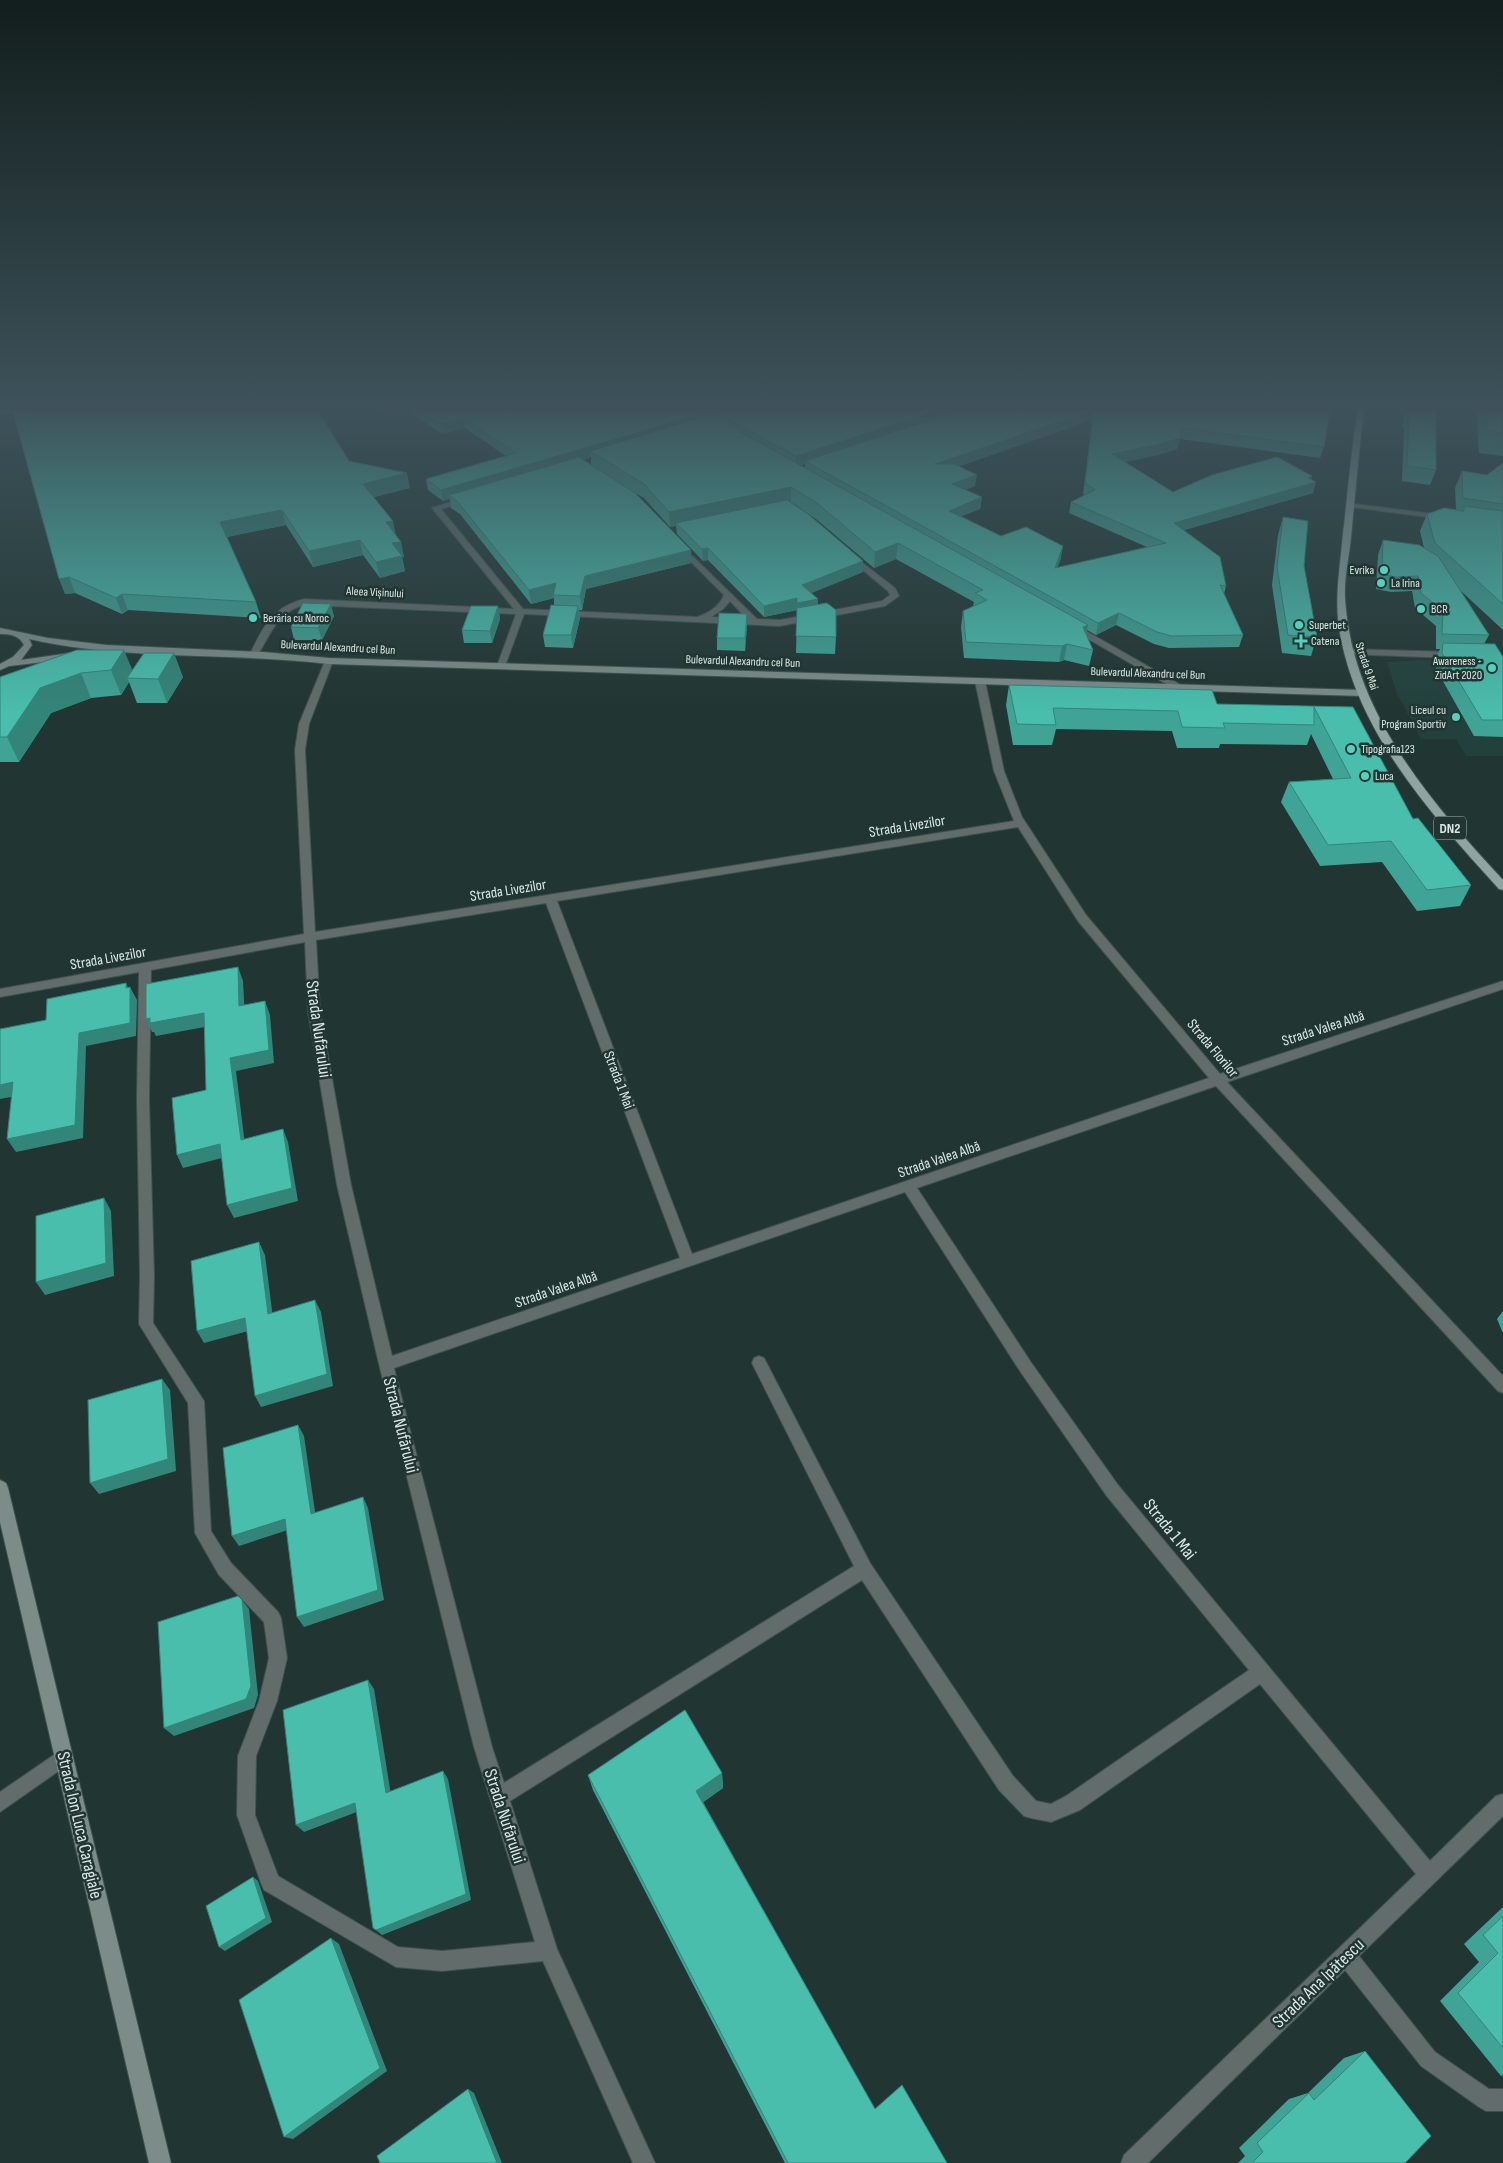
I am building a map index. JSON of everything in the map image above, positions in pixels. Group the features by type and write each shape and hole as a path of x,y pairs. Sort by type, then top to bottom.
{"main road":[{"name":"Strada 9 Mai","path":"1350,510 1340,596 1348,652 1362,693 1386,738 1419,789 1470,851 1503,887"},
{"name":"Bulevardul Alexandru cel Bun","path":"0,627 5,631 73,645 123,650 254,654 329,661 1362,693"},
{"path":"4,666 25,652 28,645 26,639 19,634"},
{"name":"Bulevardul Alexandru cel Bun","path":"4,666 123,650"},
{"path":"114,658 184,653"},
{"path":"54,668 79,663"},
{"name":"Strada Ion Luca Caragiale","path":"0,1488 160,2163"}],"street":[{"path":"438,510 521,612 500,666"},
{"path":"1386,510 1450,519"},
{"path":"673,539 756,623"},
{"name":"Aleea Vișinului","path":"254,654 278,613 293,604 304,602 787,623 885,603 895,596 892,590 841,547"},
{"path":"694,620 706,617 721,608 726,602 728,595"},
{"path":"1065,622 1178,687"},
{"path":"1348,652 1462,655"},
{"name":"Strada Nufărului","path":"329,661 304,724 300,750 314,1011 344,1185 386,1364 480,1737 548,1951 644,2163"},
{"name":"Strada Florilor","path":"980,681 999,771 1021,822 1082,918 1218,1080 1503,1386"},
{"name":"Strada Livezilor","path":"0,993 309,937 1021,822"},
{"name":"Strada 1 Mai","path":"550,898 688,1261"},
{"path":"145,967 143,1099 147,1268 146,1324 196,1401 204,1533 224,1569 272,1618 278,1658 268,1701 248,1756 246,1815 271,1883 396,1957 442,1961 548,1951"},
{"name":"Strada Valea Albă","path":"386,1364 1218,1080 1503,985"},
{"name":"Strada 1 Mai","path":"909,1187 1025,1366 1112,1490 1429,1874"},
{"path":"759,1363 864,1569 1006,1783 1030,1809 1051,1813 1073,1803 1262,1672"},
{"path":"499,1797 864,1569"},
{"path":"0,1803 64,1757"},
{"name":"Strada Ana Ipătescu","path":"1132,2163 1503,1803"},
{"path":"1346,1956 1428,2059 1486,2100 1503,2100"}],"shaded area":[{"name":"Liceul cu Program Sportiv","path":"1431,660 1503,662 1503,756 1466,756 1456,739 1421,739 1397,694 1387,662"}],"building":[{"path":"40,510 384,510 393,521 386,522 401,542 392,543 402,556 376,562 360,540 309,551 282,510 220,522 256,602 122,594 116,598 69,577 59,579"},
{"path":"464,510 652,510 691,550 585,576 580,596 553,595 556,583 529,590"},
{"path":"739,510 802,510 863,561 802,585 818,599 797,603 797,598 764,606 708,548 702,549 676,523"},
{"path":"825,510 881,510 1088,625 1083,627 1093,650 1067,644 1062,646 966,642 963,611 987,600 975,593 983,590 898,543 875,552"},
{"path":"894,510 951,510 949,511 1001,536 1026,527 1063,546 1055,568 1166,543 1089,510 1219,510 1174,523 1220,557 1226,586 1220,585 1243,635 1172,636 1157,632 1119,613 1098,623"},
{"path":"1439,510 1503,511 1503,604 1435,543 1427,514"},
{"path":"1283,517 1308,521 1304,566 1317,637 1288,635 1277,567"},
{"path":"1383,540 1419,545 1438,556 1489,635 1442,634 1443,611 1421,593 1418,576 1396,577 1382,574"},
{"path":"303,603 331,604 318,628 291,627"},
{"path":"827,603 836,610 836,637 796,636 797,608"},
{"path":"551,605 578,606 571,635 543,635"},
{"path":"471,606 498,606 490,631 462,630"},
{"path":"719,613 747,614 745,638 717,638"},
{"path":"1443,643 1495,644 1503,657 1503,720 1482,720 1442,653"},
{"path":"77,650 124,650 111,670 81,673 40,688 7,737 0,737 0,677"},
{"path":"144,653 174,653 158,679 127,678"},
{"path":"1009,685 1212,690 1217,704 1353,707 1413,819 1418,818 1471,885 1427,890 1391,841 1328,845 1289,782 1351,778 1314,707 1314,725 1223,723 1225,728 1182,727 1178,711 1053,708 1056,725 1017,724"},
{"path":"238,967 239,1006 265,1001 269,1050 230,1058 241,1140 283,1129 292,1188 227,1205 220,1144 177,1155 172,1098 206,1090 204,1013 150,1023 150,1018 146,1019 146,984"},
{"path":"126,983 126,988 130,987 130,1023 79,1033 75,1125 7,1139 13,1082 0,1085 0,1029 46,1020 47,999"},
{"path":"104,1198 106,1263 36,1282 36,1216"},
{"path":"259,1242 268,1314 315,1300 327,1374 255,1396 245,1318 197,1331 191,1261"},
{"path":"162,1379 168,1459 90,1483 88,1400"},
{"path":"298,1425 311,1514 363,1497 378,1590 297,1617 285,1519 232,1536 223,1448"},
{"path":"238,1596 242,1600 251,1686 246,1699 164,1728 158,1622"},
{"path":"368,1680 386,1793 443,1771 466,1894 376,1930 373,1928 355,1803 296,1825 283,1710"},
{"path":"685,1710 722,1773 696,1791 875,2109 902,2085 947,2163 788,2163 588,1775"},
{"path":"253,1877 266,1918 219,1947 206,1906"},
{"path":"1503,1916 1503,2048 1458,1993 1498,1953 1483,1935"},
{"path":"331,1938 380,2068 284,2137 239,2000"},
{"path":"1365,2051 1431,2136 1405,2163 1252,2163 1263,2152 1257,2143 1309,2093 1314,2100"},
{"path":"468,2089 497,2163 380,2163 377,2156"}],"place":[{"name":"Evrika","path":"1384,570"},
{"name":"La Irina","path":"1381,583"},
{"name":"BCR","path":"1421,609"},
{"name":"Berăria cu Noroc","path":"253,618"},
{"name":"Superbet","path":"1299,625"},
{"name":"Catena","path":"1301,641"},
{"name":"Awareness - ZidArt 2020","path":"1492,668"},
{"name":"Liceul cu Program Sportiv","path":"1456,717"},
{"name":"Tipografia123","path":"1351,749"},
{"name":"Luca","path":"1365,776"}]}
